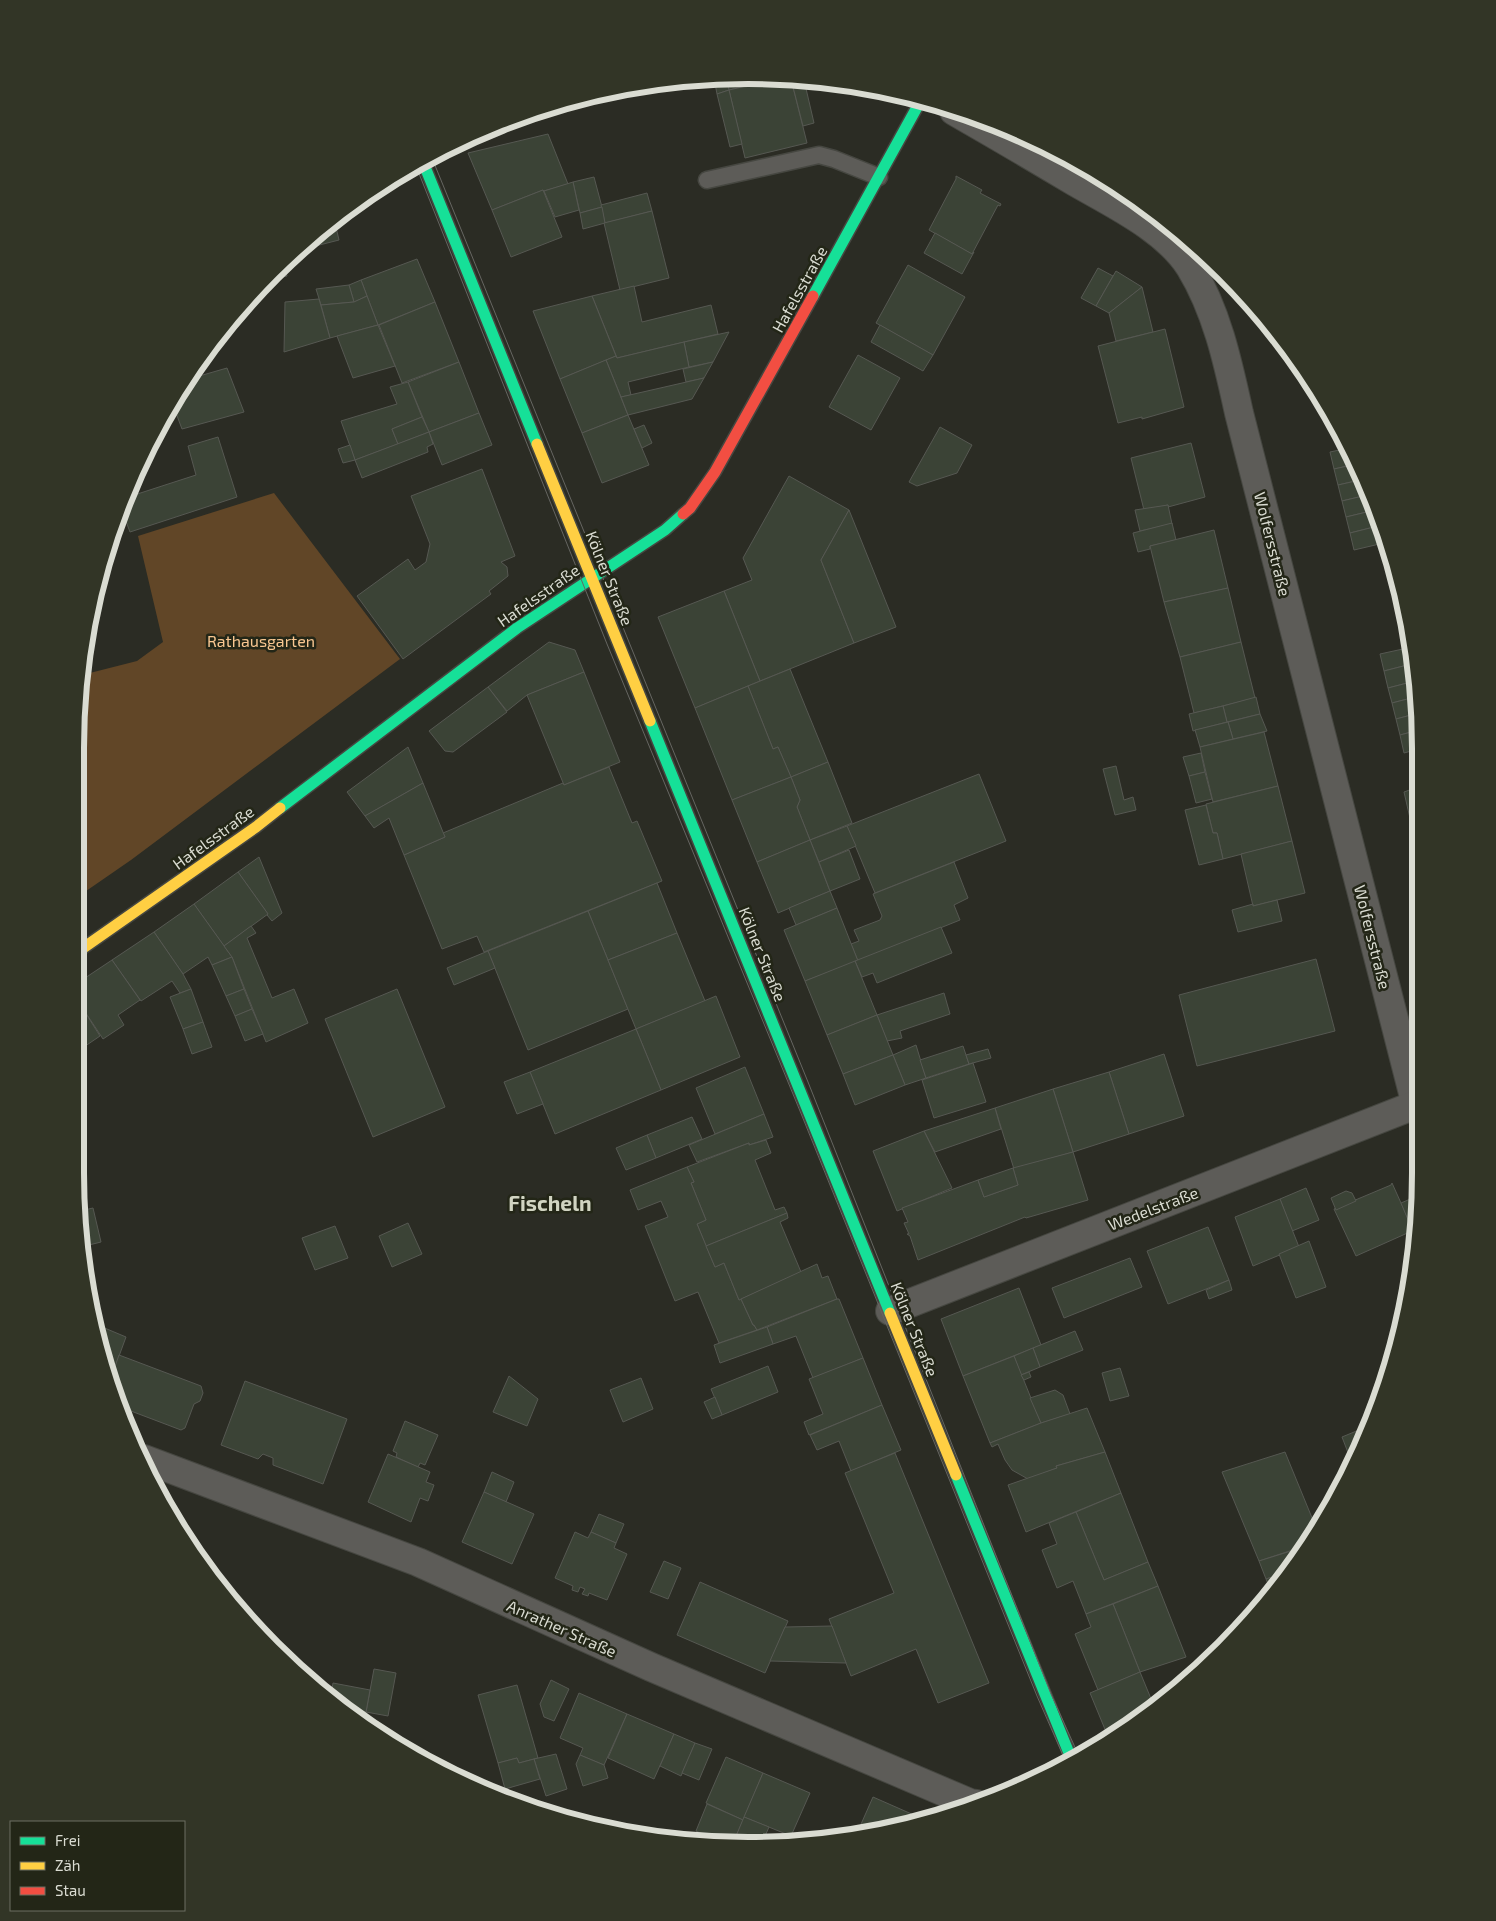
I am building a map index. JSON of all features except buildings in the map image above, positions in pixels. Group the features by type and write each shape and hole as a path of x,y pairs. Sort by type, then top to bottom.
{"main road":[{"name":"Hafelsstraße","path":"84,947 256,827 517,628 665,530 690,508 715,472 739,431 917,105"},
{"name":"Kölner Straße","path":"425,168 1069,1754"}],"street":[{"name":"Wolfersstraße","path":"984,127 1135,209 1169,242 1189,265 1204,292 1224,344 1242,423 1412,1091"},
{"name":"Wedelstraße","path":"890,1311 1412,1104"},
{"name":"Anrather Straße","path":"149,1461 418,1562 650,1668 965,1801"}],"lane":[{"path":"707,180 819,156 834,159 878,177"}],"green space":[{"name":"Rathausgarten","path":"274,493 400,659 131,860 84,892 84,748 88,674 137,661 163,642 138,536"}],"tram line":[{"path":"434,163 808,1082 1051,1694 1076,1750"},
{"path":"418,172 607,644 800,1111 1037,1696 1064,1757"}],"traffic: fast":[{"path":"813,296 918,106"},
{"path":"425,168 537,444"},
{"path":"280,808 517,628 665,530 683,514"},
{"path":"650,721 890,1313"},
{"path":"956,1475 1069,1754"}],"traffic: slow":[{"path":"537,444 650,721"},
{"path":"84,947 256,827 280,808"},
{"path":"890,1313 956,1475"}],"traffic: jam":[{"path":"683,514 690,508 715,472 813,296"}],"district":[{"name":"Fischeln","path":"550,1202"}]}
